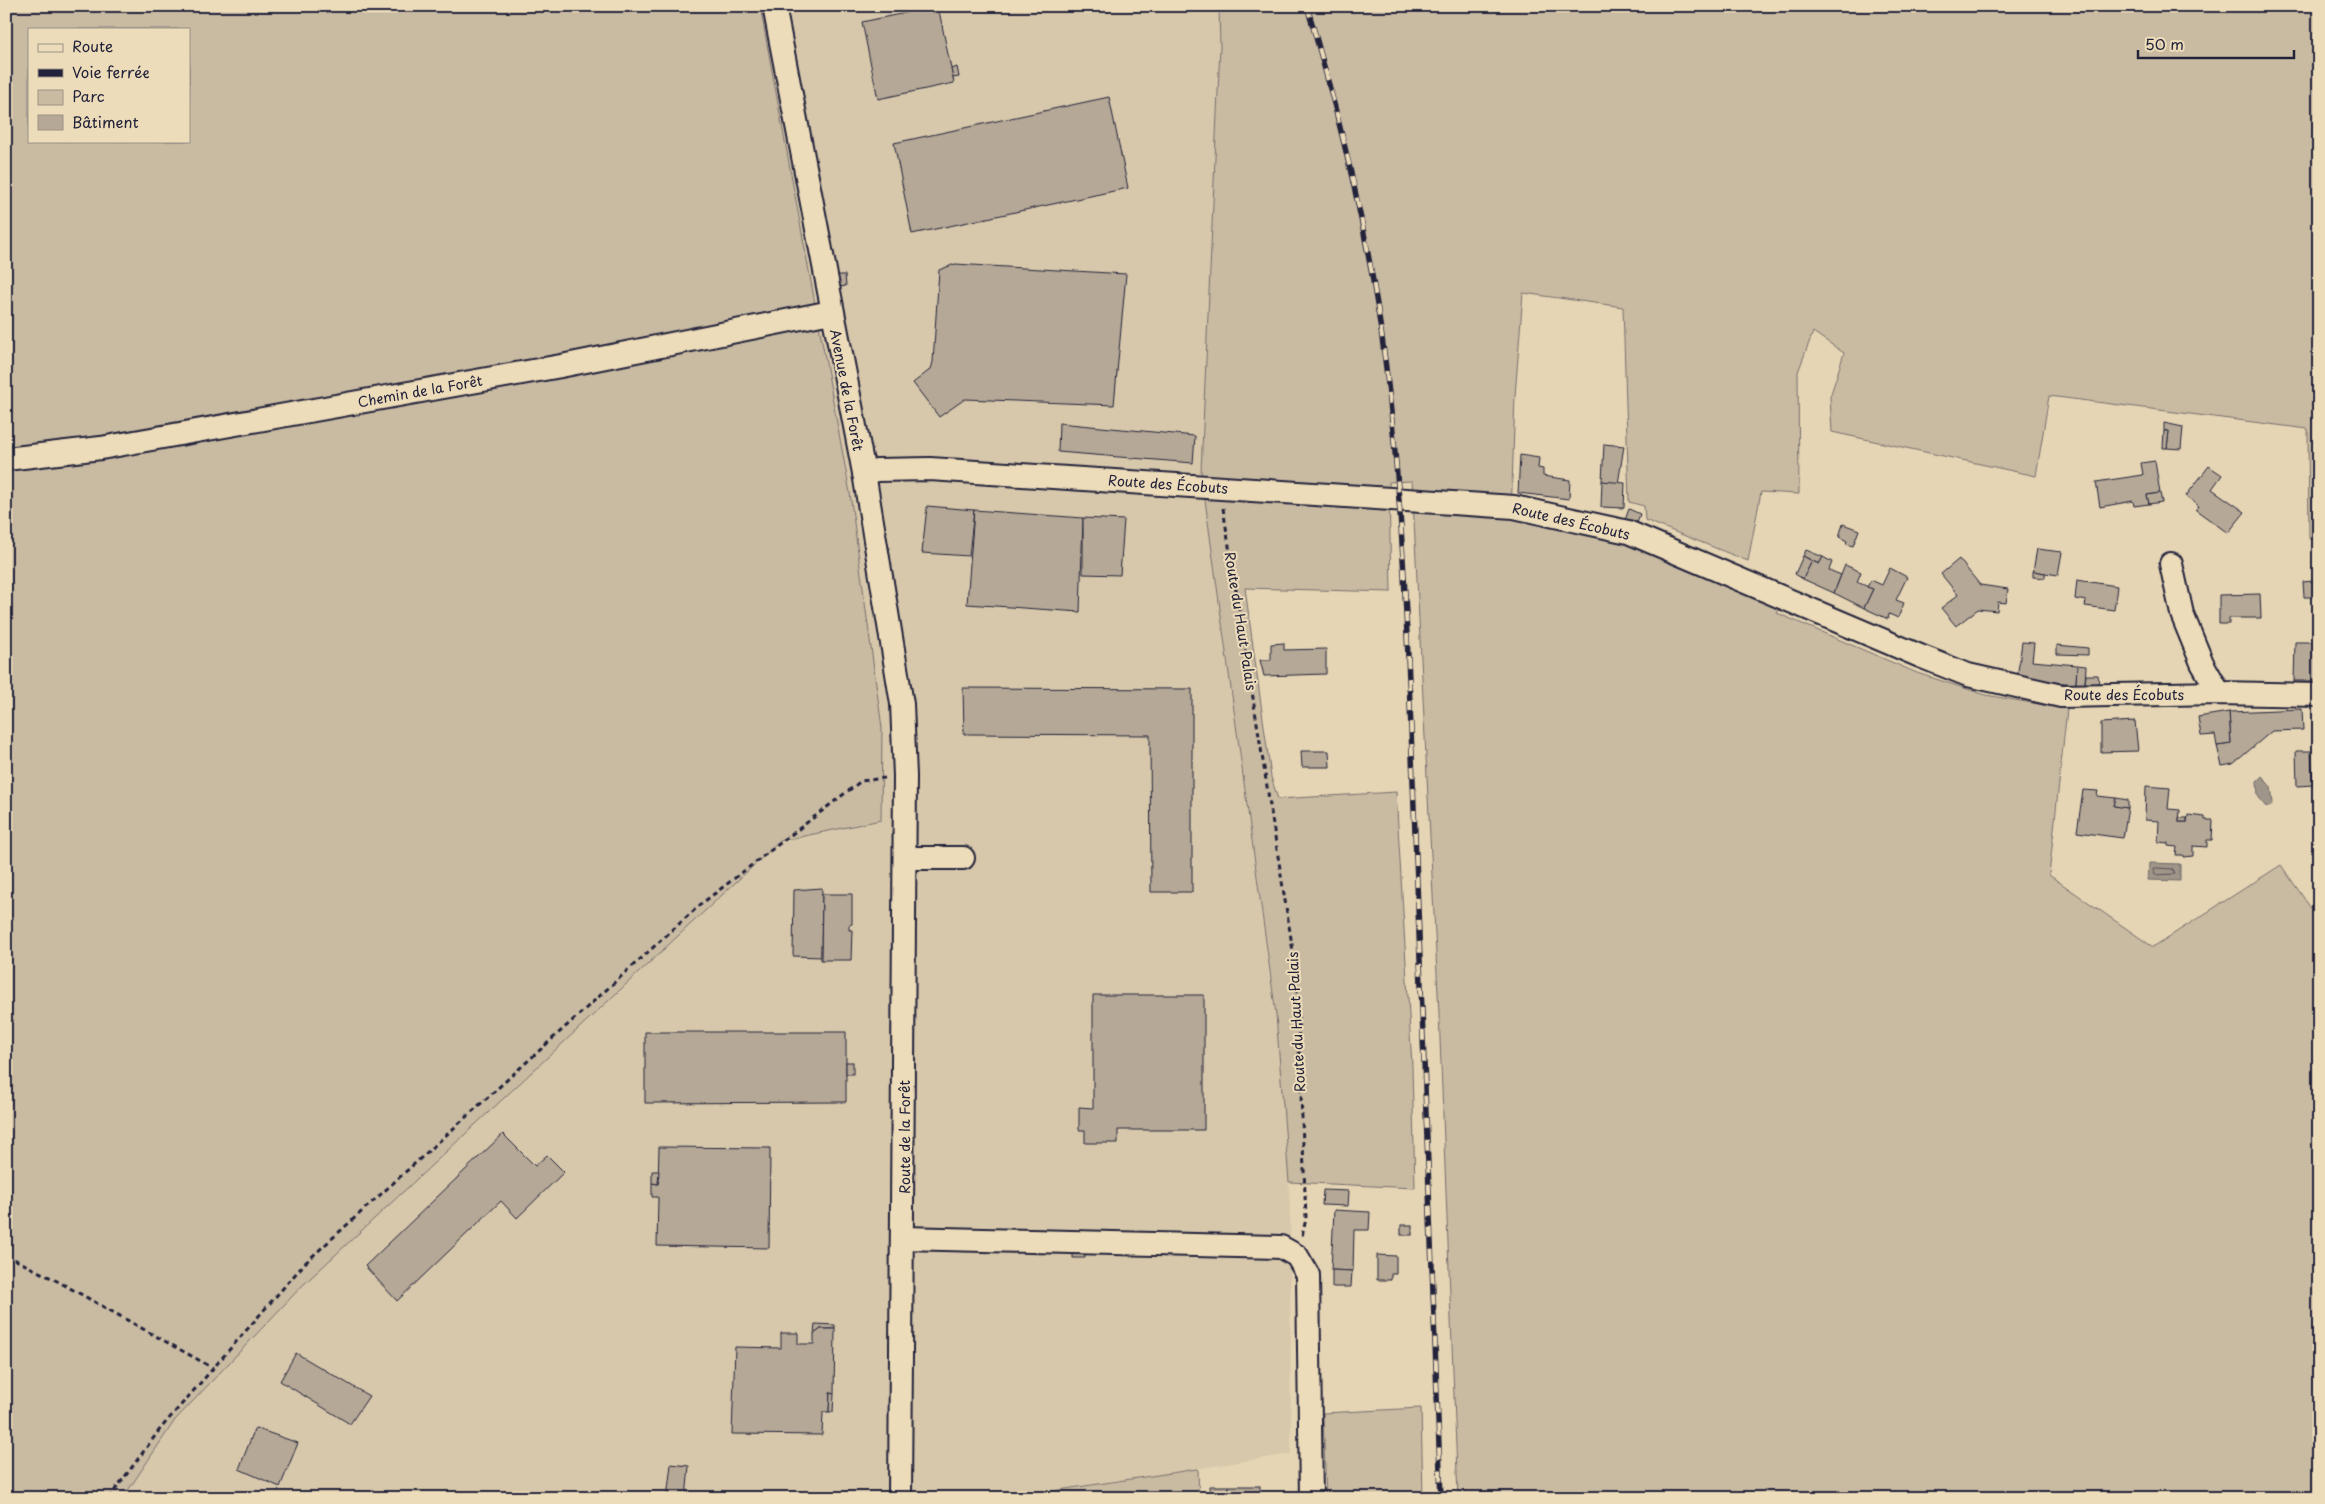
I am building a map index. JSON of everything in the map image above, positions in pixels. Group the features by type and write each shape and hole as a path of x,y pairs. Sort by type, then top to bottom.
{"street":[{"name":"Avenue de la Forêt","path":"774,6 831,312 864,473 902,704 905,776"},
{"name":"Chemin de la Forêt","path":"6,459 101,448 561,366 831,312"},
{"name":"Route des Écobuts","path":"864,473 877,470 930,469 1514,507 1628,532 1968,675 2061,696 2219,693 2319,695"},
{"path":"2171,564 2182,614 2202,663 2219,693"},
{"name":"Route de la Forêt","path":"900,1498 905,776"},
{"path":"905,858 963,858"},
{"path":"903,1238 1281,1247 1297,1256 1308,1275 1311,1498"}],"path":[{"name":"Route du Haut Palais","path":"1220,488 1296,970 1306,1219 1297,1256"},
{"path":"109,1498 161,1428 305,1264 702,904 861,780 905,776"},
{"path":"6,1255 59,1282 214,1368"}],"shaded area":[{"path":"760,6 1219,6 1220,47 1201,471 1281,1060 1290,1205 1291,1454 1006,1498 123,1498 175,1420 302,1286 780,841 881,820 882,728 826,371"}],"green space":[{"path":"6,6 760,6 850,493 882,728 881,820 780,841 302,1286 175,1420 123,1498 6,1498"},
{"path":"1219,6 2319,6 2319,540 2309,539 2308,429 2049,396 2036,476 1832,432 1830,397 1844,353 1813,332 1798,372 1799,494 1761,492 1748,561 1645,520 1644,506 1629,502 1623,307 1523,293 1515,396 1511,517 1588,531 1671,558 1780,608 1777,613 1917,673 1986,695 2067,709 2049,875 2153,947 2281,865 2319,920 2319,1498 1458,1498 1439,1013 1412,481 1389,482 1391,592 1245,588 1271,777 1278,799 1396,792 1412,1066 1415,1188 1289,1182 1276,1015 1201,471 1220,47"},
{"path":"1421,1408 1423,1498 1326,1498 1323,1413"},
{"path":"1197,1469 1199,1498 1006,1498"}],"water":[{"path":"2262,776 2271,787 2273,803 2270,807 2265,806 2258,796 2257,781"},
{"path":"2149,863 2180,864 2180,881 2148,880"}],"building":[{"path":"938,6 954,83 878,99 862,22"},
{"path":"957,67 959,77 953,78 951,69"},
{"path":"1109,97 1128,188 912,234 894,143"},
{"path":"955,264 1126,274 1114,405 965,399 939,417 913,383 931,369 933,362 939,270"},
{"path":"838,275 845,275 846,286 839,287"},
{"path":"1059,423 1195,436 1193,463 1058,452"},
{"path":"2164,423 2183,427 2181,449 2167,448 2169,431 2164,431"},
{"path":"2164,431 2169,431 2167,448 2163,448"},
{"path":"1604,444 1624,446 1618,484 1602,481"},
{"path":"1520,455 1539,458 1538,468 1543,469 1543,476 1570,480 1569,499 1518,493"},
{"path":"2155,461 2160,493 2147,495 2149,504 2134,506 2133,501 2100,507 2096,482 2143,475 2141,463"},
{"path":"2209,466 2222,475 2212,489 2245,512 2228,533 2196,510 2199,506 2186,496"},
{"path":"1602,481 1625,483 1624,508 1601,507"},
{"path":"2160,493 2162,502 2149,504 2147,495"},
{"path":"927,506 974,510 969,556 922,553"},
{"path":"1629,509 1640,514 1637,523 1625,520"},
{"path":"974,510 1083,518 1080,612 967,604"},
{"path":"1083,518 1124,520 1120,575 1083,574"},
{"path":"1843,524 1859,530 1853,546 1846,544 1847,541 1839,537"},
{"path":"2037,549 2062,552 2058,575 2033,571"},
{"path":"1806,550 1823,557 1819,564 1803,556"},
{"path":"1803,556 1812,561 1803,579 1795,574"},
{"path":"1823,557 1832,562 1829,570 1841,575 1834,593 1803,579 1812,561 1819,564"},
{"path":"1959,559 1980,585 2008,589 2006,603 1998,602 1997,611 1978,609 1956,626 1941,608 1958,595 1941,574"},
{"path":"1845,565 1861,572 1857,582 1873,589 1864,608 1834,593"},
{"path":"1890,568 1907,577 1896,600 1904,603 1898,618 1889,614 1888,619 1864,608 1873,589 1867,587 1871,580 1882,585"},
{"path":"2033,571 2045,573 2045,578 2033,577"},
{"path":"2077,580 2117,586 2114,610 2085,606 2086,601 2075,599"},
{"path":"2313,581 2314,597 2304,597 2303,582"},
{"path":"2260,594 2261,618 2229,618 2229,624 2219,624 2219,595"},
{"path":"2022,642 2034,643 2032,661 2077,665 2076,684 2017,679"},
{"path":"2295,642 2319,642 2319,681 2294,681"},
{"path":"1284,643 1284,650 1326,649 1326,674 1264,676 1260,660 1271,660 1271,644"},
{"path":"2057,645 2088,648 2088,655 2057,654"},
{"path":"2077,665 2086,666 2085,684 2076,684"},
{"path":"2086,675 2098,675 2099,684 2085,684"},
{"path":"963,688 1192,689 1192,892 1151,892 1150,735 964,734"},
{"path":"2302,709 2303,730 2272,731 2233,764 2222,766 2217,746 2231,744 2229,712"},
{"path":"2229,712 2231,744 2217,746 2215,735 2201,736 2198,717"},
{"path":"2135,721 2138,751 2101,752 2101,723"},
{"path":"1301,751 1329,751 1330,767 1302,767"},
{"path":"2296,751 2311,751 2313,785 2297,786"},
{"path":"2146,786 2170,788 2168,809 2180,810 2179,822 2187,822 2188,815 2205,817 2205,820 2213,820 2212,840 2207,840 2207,847 2193,846 2193,856 2183,857 2183,855 2176,855 2177,847 2168,846 2168,843 2158,842 2159,821 2145,820"},
{"path":"2083,790 2098,791 2097,796 2116,798 2114,806 2128,808 2123,838 2077,832"},
{"path":"2116,798 2128,800 2128,808 2114,806"},
{"path":"2179,818 2187,818 2187,822 2179,822"},
{"path":"822,888 821,957 793,956 794,890"},
{"path":"822,894 852,894 852,924 849,925 849,930 852,930 851,960 821,960"},
{"path":"1093,995 1204,995 1204,1130 1118,1130 1118,1143 1085,1143 1085,1130 1079,1130 1079,1107 1093,1108"},
{"path":"645,1032 846,1032 846,1102 645,1103"},
{"path":"846,1062 853,1062 853,1074 846,1074"},
{"path":"503,1134 535,1166 547,1155 564,1172 517,1218 501,1201 397,1301 365,1266"},
{"path":"659,1147 770,1148 769,1248 657,1246 658,1197 652,1197 652,1183 658,1184"},
{"path":"652,1171 659,1171 658,1184 652,1183"},
{"path":"1323,1190 1349,1191 1348,1206 1322,1205"},
{"path":"1334,1210 1370,1212 1369,1230 1354,1230 1353,1271 1331,1270"},
{"path":"1401,1225 1412,1225 1412,1235 1401,1235"},
{"path":"1073,1250 1085,1251 1085,1258 1073,1258"},
{"path":"1377,1255 1396,1256 1396,1274 1391,1274 1391,1280 1377,1280"},
{"path":"1332,1270 1352,1271 1351,1287 1332,1287"},
{"path":"815,1324 835,1325 835,1329 821,1329 814,1334"},
{"path":"821,1329 835,1329 834,1394 830,1393 829,1412 823,1412 822,1435 732,1434 735,1347 781,1348 781,1333 798,1333 798,1344 814,1344 814,1334"},
{"path":"296,1353 369,1396 350,1424 280,1381"},
{"path":"830,1393 834,1394 833,1412 829,1412"},
{"path":"255,1428 298,1443 280,1487 239,1469"},
{"path":"671,1464 689,1466 686,1498 667,1498"},
{"path":"1209,1486 1229,1486 1229,1498 1210,1498"},
{"path":"1229,1486 1260,1486 1260,1498 1229,1498"}],"railway":[{"path":"1307,6 1343,137 1363,226 1379,315 1398,484 1409,670 1441,1498"}]}
